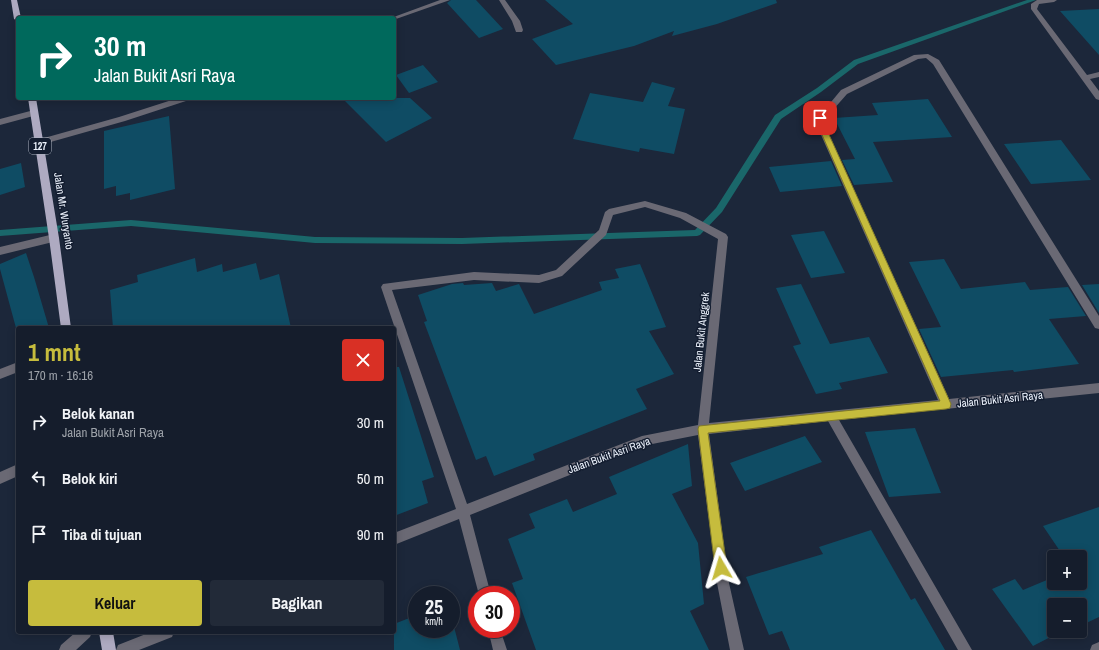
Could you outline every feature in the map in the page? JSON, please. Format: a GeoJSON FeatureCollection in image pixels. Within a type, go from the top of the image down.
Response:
{"type":"FeatureCollection","features":[{"type":"Feature","properties":{"kind":"main road"},"geometry":{"type":"LineString","coordinates":[[14,0],[17,16]]}},
{"type":"Feature","properties":{"kind":"main road","name":"Jalan Mr. Wuryanto"},"geometry":{"type":"LineString","coordinates":[[32,100],[40,142],[46,194],[54,238],[66,326]]}},
{"type":"Feature","properties":{"kind":"main road"},"geometry":{"type":"LineString","coordinates":[[106,634],[108,650]]}},
{"type":"Feature","properties":{"kind":"street"},"geometry":{"type":"LineString","coordinates":[[396,17],[447,0]]}},
{"type":"Feature","properties":{"kind":"street"},"geometry":{"type":"LineString","coordinates":[[502,0],[516,21],[519,30]]}},
{"type":"Feature","properties":{"kind":"street"},"geometry":{"type":"LineString","coordinates":[[1054,0],[1037,2],[1034,4],[1034,9],[1099,97]]}},
{"type":"Feature","properties":{"kind":"street"},"geometry":{"type":"LineString","coordinates":[[946,404],[822,128],[820,118],[844,92],[917,57],[928,56],[936,62],[1099,325]]}},
{"type":"Feature","properties":{"kind":"street"},"geometry":{"type":"LineString","coordinates":[[1086,78],[1099,74]]}},
{"type":"Feature","properties":{"kind":"street"},"geometry":{"type":"LineString","coordinates":[[40,142],[122,119],[180,100]]}},
{"type":"Feature","properties":{"kind":"street"},"geometry":{"type":"LineString","coordinates":[[0,122],[34,113]]}},
{"type":"Feature","properties":{"kind":"street","name":"Jalan Bukit Anggrek"},"geometry":{"type":"LineString","coordinates":[[463,511],[386,287],[474,276],[539,279],[559,273],[586,249],[603,232],[609,212],[645,204],[683,216],[723,237],[703,429],[723,583],[737,650]]}},
{"type":"Feature","properties":{"kind":"street"},"geometry":{"type":"LineString","coordinates":[[0,251],[54,238]]}},
{"type":"Feature","properties":{"kind":"street"},"geometry":{"type":"LineString","coordinates":[[0,374],[16,368]]}},
{"type":"Feature","properties":{"kind":"street","name":"Jalan Bukit Asri Raya"},"geometry":{"type":"LineString","coordinates":[[396,538],[642,441],[703,429],[1099,388]]}},
{"type":"Feature","properties":{"kind":"street"},"geometry":{"type":"LineString","coordinates":[[831,416],[965,650]]}},
{"type":"Feature","properties":{"kind":"street"},"geometry":{"type":"LineString","coordinates":[[0,478],[16,471]]}},
{"type":"Feature","properties":{"kind":"street"},"geometry":{"type":"LineString","coordinates":[[463,511],[483,586]]}},
{"type":"Feature","properties":{"kind":"street"},"geometry":{"type":"LineString","coordinates":[[66,650],[83,634]]}},
{"type":"Feature","properties":{"kind":"street"},"geometry":{"type":"LineString","coordinates":[[123,650],[162,634]]}},
{"type":"Feature","properties":{"kind":"street"},"geometry":{"type":"LineString","coordinates":[[497,638],[500,650]]}},
{"type":"Feature","properties":{"kind":"building"},"geometry":{"type":"Polygon","coordinates":[[[451,0],[476,0],[503,29],[479,38],[447,3],[451,0]]]}},
{"type":"Feature","properties":{"kind":"building"},"geometry":{"type":"Polygon","coordinates":[[[545,0],[776,0],[777,3],[717,24],[672,36],[674,31],[634,46],[556,65],[532,39],[573,24],[545,0]]]}},
{"type":"Feature","properties":{"kind":"building"},"geometry":{"type":"Polygon","coordinates":[[[1099,9],[1099,55],[1060,11],[1099,9]]]}},
{"type":"Feature","properties":{"kind":"building"},"geometry":{"type":"Polygon","coordinates":[[[423,65],[438,82],[409,93],[396,75],[423,65]]]}},
{"type":"Feature","properties":{"kind":"building"},"geometry":{"type":"Polygon","coordinates":[[[652,82],[675,88],[668,106],[685,109],[674,154],[640,148],[639,152],[573,139],[590,93],[643,102],[652,82]]]}},
{"type":"Feature","properties":{"kind":"building"},"geometry":{"type":"Polygon","coordinates":[[[396,98],[410,98],[432,118],[386,142],[344,100],[396,100],[396,98]]]}},
{"type":"Feature","properties":{"kind":"building"},"geometry":{"type":"Polygon","coordinates":[[[928,99],[952,137],[873,142],[893,182],[854,185],[842,160],[855,159],[834,118],[878,115],[872,103],[928,99]]]}},
{"type":"Feature","properties":{"kind":"building"},"geometry":{"type":"Polygon","coordinates":[[[169,116],[175,189],[130,200],[130,193],[116,196],[116,186],[104,189],[104,131],[169,116]]]}},
{"type":"Feature","properties":{"kind":"building"},"geometry":{"type":"Polygon","coordinates":[[[1061,140],[1091,180],[1031,184],[1004,144],[1061,140]]]}},
{"type":"Feature","properties":{"kind":"building"},"geometry":{"type":"Polygon","coordinates":[[[831,161],[842,186],[780,192],[769,167],[831,161]]]}},
{"type":"Feature","properties":{"kind":"building"},"geometry":{"type":"Polygon","coordinates":[[[21,163],[25,187],[0,195],[0,169],[21,163]]]}},
{"type":"Feature","properties":{"kind":"building"},"geometry":{"type":"Polygon","coordinates":[[[824,231],[845,273],[811,278],[791,235],[824,231]]]}},
{"type":"Feature","properties":{"kind":"building"},"geometry":{"type":"Polygon","coordinates":[[[26,253],[48,326],[16,326],[16,328],[0,269],[0,264],[26,253]]]}},
{"type":"Feature","properties":{"kind":"building"},"geometry":{"type":"Polygon","coordinates":[[[195,258],[197,272],[222,264],[223,272],[256,263],[260,280],[279,274],[291,326],[113,326],[110,290],[138,282],[137,275],[195,258]]]}},
{"type":"Feature","properties":{"kind":"building"},"geometry":{"type":"Polygon","coordinates":[[[944,259],[961,289],[1025,282],[1030,290],[1068,287],[1086,316],[1049,319],[1079,364],[1014,372],[1013,370],[941,377],[919,329],[941,327],[909,262],[944,259]]]}},
{"type":"Feature","properties":{"kind":"building"},"geometry":{"type":"Polygon","coordinates":[[[640,264],[666,327],[649,331],[674,374],[636,389],[647,409],[533,454],[535,460],[494,476],[486,456],[476,460],[424,322],[427,321],[418,295],[452,284],[463,283],[464,285],[492,283],[496,291],[519,284],[534,314],[602,290],[599,282],[619,278],[615,269],[640,264]]]}},
{"type":"Feature","properties":{"kind":"building"},"geometry":{"type":"Polygon","coordinates":[[[801,284],[830,344],[869,337],[888,373],[839,383],[842,389],[816,394],[793,346],[801,344],[776,288],[801,284]]]}},
{"type":"Feature","properties":{"kind":"building"},"geometry":{"type":"Polygon","coordinates":[[[1099,284],[1099,313],[1082,285],[1099,284]]]}},
{"type":"Feature","properties":{"kind":"building"},"geometry":{"type":"Polygon","coordinates":[[[396,367],[399,367],[434,477],[422,481],[428,503],[396,515],[396,367]]]}},
{"type":"Feature","properties":{"kind":"building"},"geometry":{"type":"Polygon","coordinates":[[[915,428],[941,493],[889,497],[865,432],[915,428]]]}},
{"type":"Feature","properties":{"kind":"building"},"geometry":{"type":"Polygon","coordinates":[[[805,436],[822,462],[745,491],[730,463],[805,436]]]}},
{"type":"Feature","properties":{"kind":"building"},"geometry":{"type":"Polygon","coordinates":[[[688,444],[692,486],[672,494],[698,543],[704,604],[690,611],[709,650],[536,650],[520,605],[520,586],[513,586],[512,583],[523,579],[508,539],[535,528],[529,514],[567,499],[573,512],[617,494],[609,477],[688,444]]]}},
{"type":"Feature","properties":{"kind":"building"},"geometry":{"type":"Polygon","coordinates":[[[1099,507],[1099,617],[1087,623],[1087,598],[1047,598],[1047,638],[1048,638],[1033,646],[992,589],[1015,579],[1023,590],[1047,580],[1047,590],[1087,590],[1087,550],[1059,550],[1043,526],[1099,507]]]}},
{"type":"Feature","properties":{"kind":"building"},"geometry":{"type":"Polygon","coordinates":[[[871,530],[911,600],[915,598],[945,650],[790,650],[782,631],[769,635],[746,577],[823,554],[819,547],[871,530]]]}},
{"type":"Feature","properties":{"kind":"building"},"geometry":{"type":"Polygon","coordinates":[[[408,619],[408,638],[457,638],[460,650],[394,650],[394,634],[396,634],[396,623],[408,619]]]}},
{"type":"Feature","properties":{"kind":"waterway"},"geometry":{"type":"LineString","coordinates":[[0,233],[131,223],[315,240],[462,241],[697,233],[719,210],[778,117],[819,90],[856,62],[1033,0]]}},
{"type":"Feature","properties":{"kind":"route"},"geometry":{"type":"LineString","coordinates":[[721,568],[703,429],[946,404],[822,128],[820,118]]}}]}
